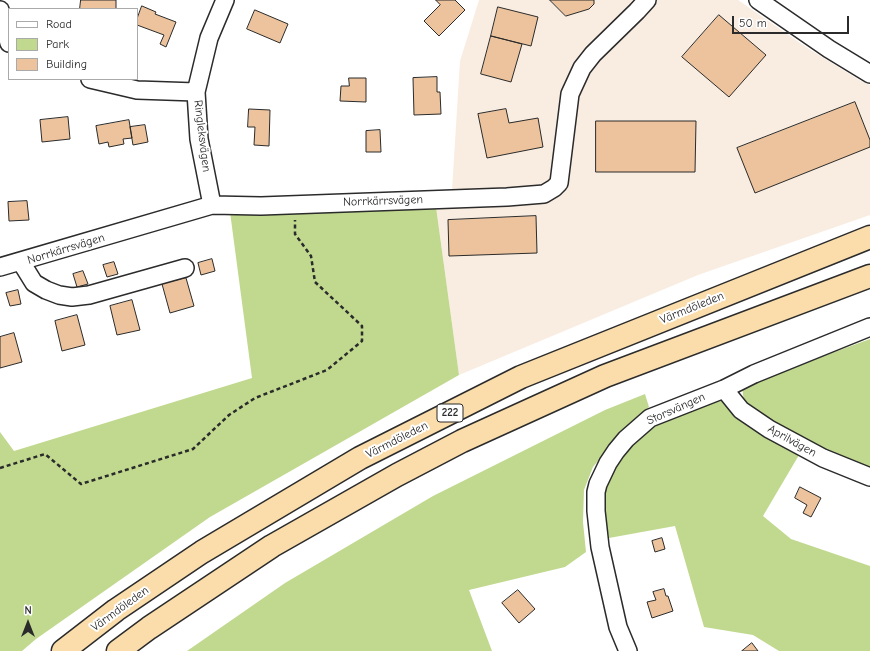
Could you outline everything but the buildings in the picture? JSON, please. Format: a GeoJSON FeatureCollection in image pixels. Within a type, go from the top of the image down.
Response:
{"type":"FeatureCollection","features":[{"type":"Feature","properties":{"kind":"highway","name":"Värmdöleden"},"geometry":{"type":"LineString","coordinates":[[63,651],[116,610],[202,552],[360,458],[521,377],[870,237]]}},
{"type":"Feature","properties":{"kind":"highway","name":"222"},"geometry":{"type":"LineString","coordinates":[[118,651],[149,628],[272,546],[397,475],[462,441],[605,376],[870,276]]}},
{"type":"Feature","properties":{"kind":"street","name":"Ringleksvägen"},"geometry":{"type":"LineString","coordinates":[[212,205],[199,139],[196,92],[209,38],[225,0]]}},
{"type":"Feature","properties":{"kind":"street","name":"Norrkärrsvägen"},"geometry":{"type":"LineString","coordinates":[[0,267],[212,205],[507,198],[544,194],[559,183],[570,94],[582,68],[593,54],[637,12],[647,0]]}},
{"type":"Feature","properties":{"kind":"street"},"geometry":{"type":"LineString","coordinates":[[758,0],[870,74]]}},
{"type":"Feature","properties":{"kind":"street"},"geometry":{"type":"LineString","coordinates":[[0,10],[8,39]]}},
{"type":"Feature","properties":{"kind":"street"},"geometry":{"type":"LineString","coordinates":[[94,80],[137,90],[196,92]]}},
{"type":"Feature","properties":{"kind":"street"},"geometry":{"type":"LineString","coordinates":[[21,262],[34,283],[59,295],[72,297],[89,295],[185,268]]}},
{"type":"Feature","properties":{"kind":"street","name":"Storsvängen"},"geometry":{"type":"LineString","coordinates":[[628,651],[618,627],[600,547],[596,511],[596,492],[598,484],[604,470],[616,451],[626,439],[650,418],[724,389],[754,374],[870,327]]}},
{"type":"Feature","properties":{"kind":"street","name":"Aprilvägen"},"geometry":{"type":"LineString","coordinates":[[724,389],[742,410],[769,429],[823,458],[870,477]]}},
{"type":"Feature","properties":{"kind":"path"},"geometry":{"type":"LineString","coordinates":[[0,468],[46,454],[81,484],[193,449],[229,414],[255,398],[327,370],[362,341],[362,326],[315,282],[311,256],[295,234],[295,204]]}},
{"type":"Feature","properties":{"kind":"shaded area"},"geometry":{"type":"Polygon","coordinates":[[[479,0],[738,0],[809,49],[870,85],[870,215],[698,275],[459,375],[436,207],[439,200],[452,190],[460,61],[479,0]]]}},
{"type":"Feature","properties":{"kind":"green space"},"geometry":{"type":"Polygon","coordinates":[[[436,207],[459,375],[210,517],[36,639],[22,651],[0,651],[0,432],[14,451],[252,378],[230,212],[436,207]]]}},
{"type":"Feature","properties":{"kind":"green space"},"geometry":{"type":"Polygon","coordinates":[[[870,339],[870,468],[818,447],[744,403],[742,386],[870,339]]]}},
{"type":"Feature","properties":{"kind":"green space"},"geometry":{"type":"Polygon","coordinates":[[[645,394],[649,407],[626,427],[593,467],[584,490],[583,522],[586,552],[565,567],[469,590],[492,651],[187,651],[285,583],[433,496],[605,410],[645,394]]]}},
{"type":"Feature","properties":{"kind":"green space"},"geometry":{"type":"Polygon","coordinates":[[[723,400],[746,422],[799,455],[763,516],[791,539],[870,566],[870,651],[779,651],[753,635],[704,627],[675,526],[609,538],[602,502],[607,481],[624,448],[654,423],[723,400]]]}}]}
